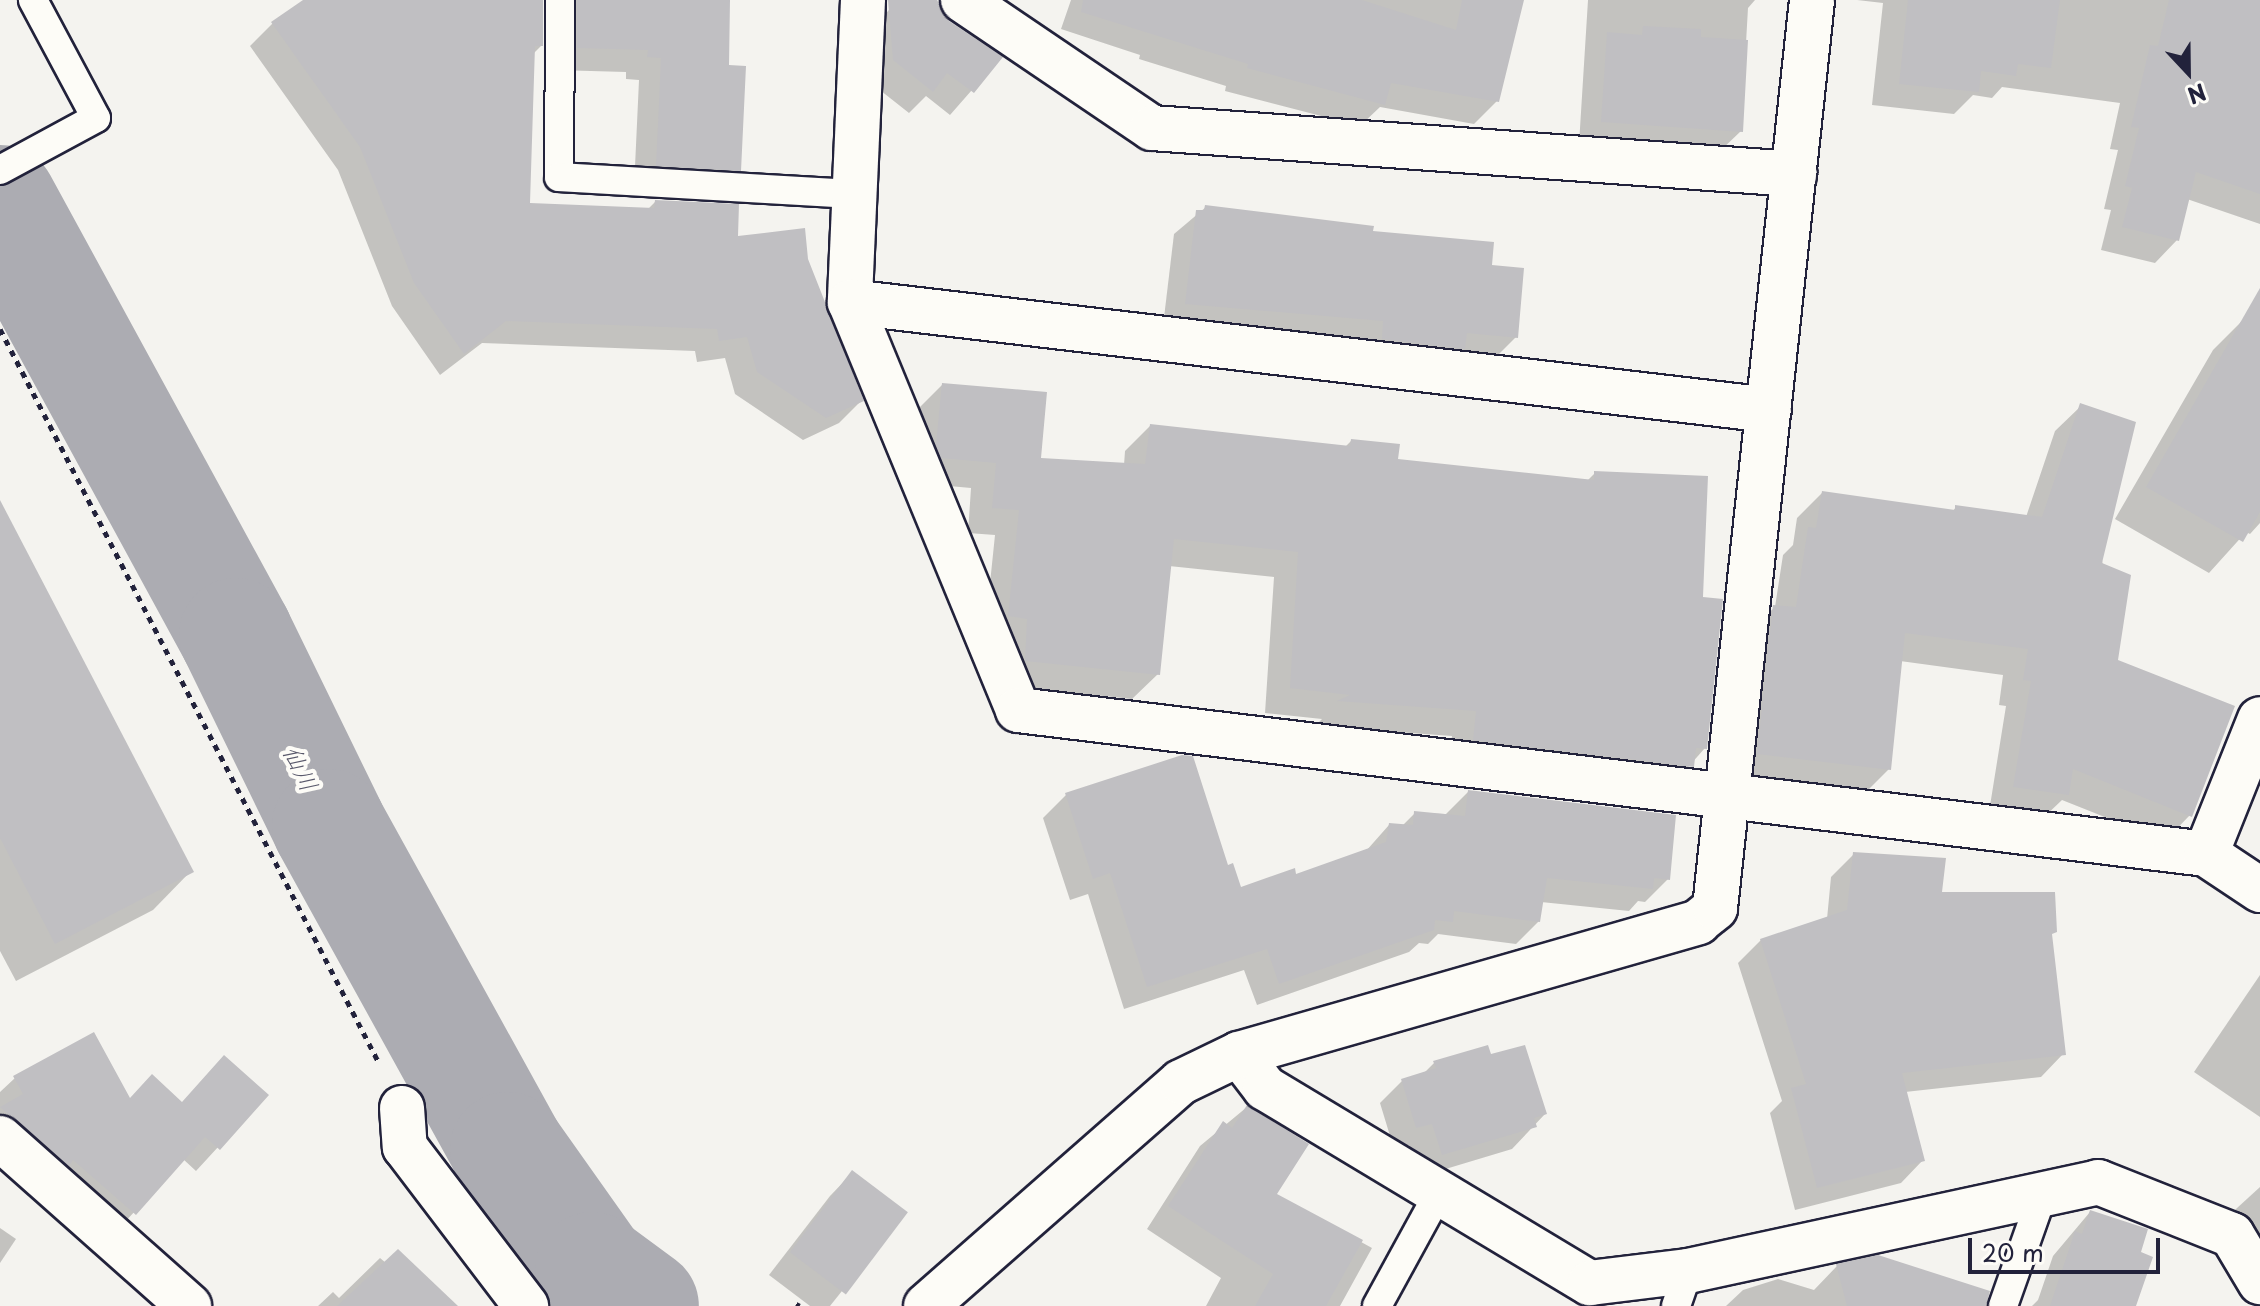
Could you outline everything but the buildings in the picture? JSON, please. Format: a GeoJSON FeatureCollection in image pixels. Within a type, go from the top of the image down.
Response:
{"type":"FeatureCollection","features":[{"type":"Feature","properties":{"kind":"street"},"geometry":{"type":"LineString","coordinates":[[863,0],[852,194],[850,302],[1018,710],[2206,854],[2260,890]]}},
{"type":"Feature","properties":{"kind":"street"},"geometry":{"type":"LineString","coordinates":[[963,0],[1152,128],[1794,174]]}},
{"type":"Feature","properties":{"kind":"street"},"geometry":{"type":"LineString","coordinates":[[926,1306],[1181,1082],[1239,1054],[1698,922],[1715,908],[1812,0]]}},
{"type":"Feature","properties":{"kind":"street"},"geometry":{"type":"LineString","coordinates":[[850,302],[1769,410]]}},
{"type":"Feature","properties":{"kind":"street"},"geometry":{"type":"LineString","coordinates":[[2206,854],[2260,719]]}},
{"type":"Feature","properties":{"kind":"street"},"geometry":{"type":"LineString","coordinates":[[1239,1054],[1265,1088],[1590,1283],[1682,1288],[2043,1193],[2098,1182],[2232,1235],[2260,1282]]}},
{"type":"Feature","properties":{"kind":"street"},"geometry":{"type":"LineString","coordinates":[[402,1108],[405,1147],[526,1306]]}},
{"type":"Feature","properties":{"kind":"street"},"geometry":{"type":"LineString","coordinates":[[0,1138],[189,1306]]}},
{"type":"Feature","properties":{"kind":"lane"},"geometry":{"type":"LineString","coordinates":[[0,170],[50,146],[96,118],[33,0]]}},
{"type":"Feature","properties":{"kind":"lane"},"geometry":{"type":"LineString","coordinates":[[560,0],[559,177],[852,194]]}},
{"type":"Feature","properties":{"kind":"lane"},"geometry":{"type":"LineString","coordinates":[[1377,1306],[1440,1191]]}},
{"type":"Feature","properties":{"kind":"lane"},"geometry":{"type":"LineString","coordinates":[[2003,1306],[2043,1193]]}},
{"type":"Feature","properties":{"kind":"path"},"geometry":{"type":"LineString","coordinates":[[0,329],[402,1108]]}},
{"type":"Feature","properties":{"kind":"waterway","name":"仙川"},"geometry":{"type":"LineString","coordinates":[[0,202],[236,635],[329,826],[507,1149],[592,1269],[642,1306]]}}]}
